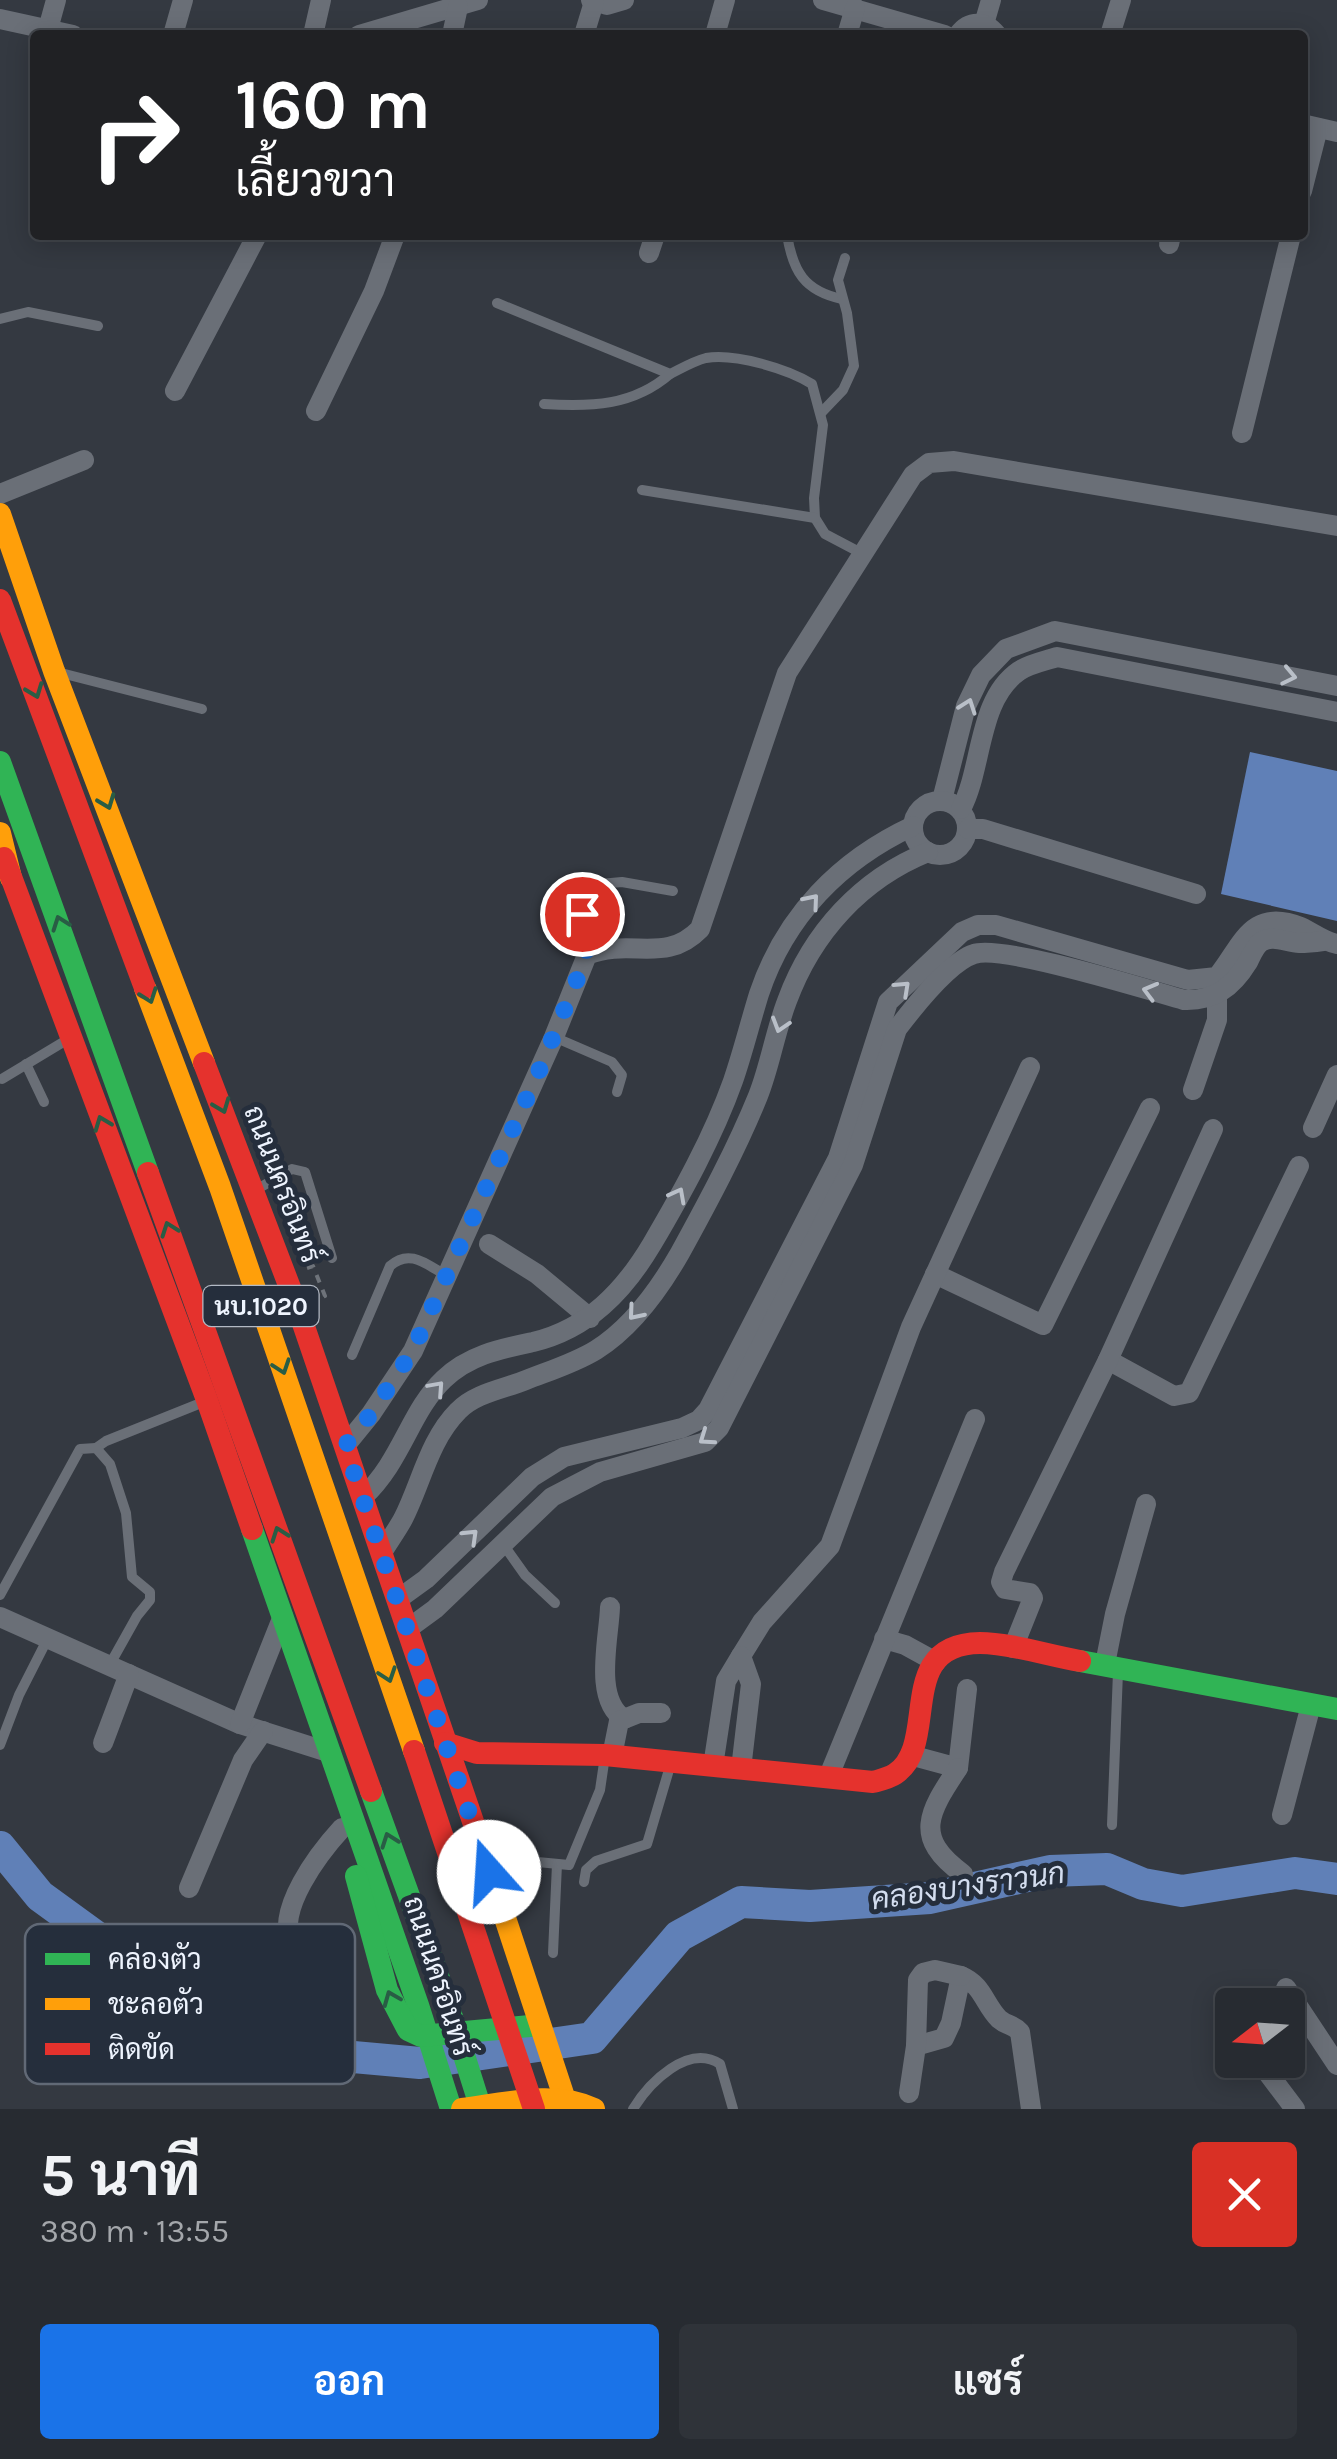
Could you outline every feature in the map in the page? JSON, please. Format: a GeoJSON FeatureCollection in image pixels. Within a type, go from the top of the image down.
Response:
{"type":"FeatureCollection","features":[{"type":"Feature","properties":{"kind":"main road","name":"ถนนนครอินทร์"},"geometry":{"type":"LineString","coordinates":[[0,514],[54,671],[254,1191],[383,1552],[568,2109]]}},
{"type":"Feature","properties":{"kind":"main road","name":"ถนนนครอินทร์"},"geometry":{"type":"LineString","coordinates":[[0,600],[213,1169],[534,2109]]}},
{"type":"Feature","properties":{"kind":"main road","name":"ถนนนครอินทร์"},"geometry":{"type":"LineString","coordinates":[[0,762],[446,1998],[481,2109]]}},
{"type":"Feature","properties":{"kind":"main road"},"geometry":{"type":"LineString","coordinates":[[0,832],[10,878]]}},
{"type":"Feature","properties":{"kind":"main road","name":"ถนนนครอินทร์"},"geometry":{"type":"LineString","coordinates":[[0,848],[207,1400],[418,2005],[450,2109]]}},
{"type":"Feature","properties":{"kind":"main road"},"geometry":{"type":"LineString","coordinates":[[445,1743],[477,1754],[609,1756],[873,1782],[893,1778],[905,1769],[923,1682],[936,1662],[952,1648],[981,1643],[1337,1710]]}},
{"type":"Feature","properties":{"kind":"main road"},"geometry":{"type":"LineString","coordinates":[[332,1757],[342,1828],[387,1990],[408,2030],[421,2036],[540,2025],[548,2020],[551,2008],[543,1975],[477,1800],[455,1771]]}},
{"type":"Feature","properties":{"kind":"main road"},"geometry":{"type":"LineString","coordinates":[[461,2109],[570,2100],[590,2104],[594,2109]]}},
{"type":"Feature","properties":{"kind":"street"},"geometry":{"type":"LineString","coordinates":[[48,29],[56,0]]}},
{"type":"Feature","properties":{"kind":"street"},"geometry":{"type":"LineString","coordinates":[[175,30],[184,0]]}},
{"type":"Feature","properties":{"kind":"street"},"geometry":{"type":"LineString","coordinates":[[313,30],[321,0]]}},
{"type":"Feature","properties":{"kind":"street"},"geometry":{"type":"LineString","coordinates":[[585,30],[592,1],[607,5],[624,0]]}},
{"type":"Feature","properties":{"kind":"street"},"geometry":{"type":"LineString","coordinates":[[717,30],[726,0]]}},
{"type":"Feature","properties":{"kind":"street"},"geometry":{"type":"LineString","coordinates":[[823,0],[928,30]]}},
{"type":"Feature","properties":{"kind":"street"},"geometry":{"type":"LineString","coordinates":[[963,30],[967,26],[990,30],[991,0]]}},
{"type":"Feature","properties":{"kind":"street"},"geometry":{"type":"LineString","coordinates":[[1112,30],[1121,0]]}},
{"type":"Feature","properties":{"kind":"street"},"geometry":{"type":"LineString","coordinates":[[377,30],[468,4]]}},
{"type":"Feature","properties":{"kind":"street"},"geometry":{"type":"LineString","coordinates":[[455,30],[468,4]]}},
{"type":"Feature","properties":{"kind":"street"},"geometry":{"type":"LineString","coordinates":[[848,30],[855,8]]}},
{"type":"Feature","properties":{"kind":"street"},"geometry":{"type":"LineString","coordinates":[[0,19],[52,30]]}},
{"type":"Feature","properties":{"kind":"street"},"geometry":{"type":"LineString","coordinates":[[1308,169],[1319,128]]}},
{"type":"Feature","properties":{"kind":"street"},"geometry":{"type":"LineString","coordinates":[[176,391],[254,240]]}},
{"type":"Feature","properties":{"kind":"street"},"geometry":{"type":"LineString","coordinates":[[316,411],[374,291],[393,240]]}},
{"type":"Feature","properties":{"kind":"street"},"geometry":{"type":"LineString","coordinates":[[1242,433],[1290,240]]}},
{"type":"Feature","properties":{"kind":"street"},"geometry":{"type":"LineString","coordinates":[[0,494],[84,460]]}},
{"type":"Feature","properties":{"kind":"street"},"geometry":{"type":"LineString","coordinates":[[345,1446],[413,1350],[587,955],[616,946],[671,949],[686,943],[700,929],[788,673],[913,475],[929,463],[954,461],[1337,526]]}},
{"type":"Feature","properties":{"kind":"street"},"geometry":{"type":"LineString","coordinates":[[383,1552],[403,1518],[441,1432],[460,1408],[595,1350],[622,1329],[662,1281],[726,1166],[759,1093],[787,1000],[806,957],[853,898],[897,864],[928,852],[950,854],[959,848],[957,813],[966,706],[981,676],[1006,650],[1054,631],[1337,686]]}},
{"type":"Feature","properties":{"kind":"street"},"geometry":{"type":"LineString","coordinates":[[957,813],[969,793],[989,714],[1001,690],[1020,671],[1057,657],[1337,712]]}},
{"type":"Feature","properties":{"kind":"street"},"geometry":{"type":"LineString","coordinates":[[1248,693],[1253,669]]}},
{"type":"Feature","properties":{"kind":"street"},"geometry":{"type":"LineString","coordinates":[[928,852],[914,836],[913,826],[922,807],[957,813],[983,829],[1196,894]]}},
{"type":"Feature","properties":{"kind":"street"},"geometry":{"type":"LineString","coordinates":[[363,1497],[384,1474],[427,1399],[444,1379],[463,1364],[504,1346],[536,1341],[581,1325],[602,1308],[639,1264],[732,1083],[760,990],[781,943],[834,876],[880,842],[913,826]]}},
{"type":"Feature","properties":{"kind":"street"},"geometry":{"type":"LineString","coordinates":[[408,1628],[435,1609],[552,1497],[600,1472],[706,1442],[719,1428],[732,1387],[865,1106],[897,1029],[959,962],[976,952],[1044,962],[1184,1000],[1204,1000],[1218,986],[1246,932],[1258,924],[1276,922],[1301,928],[1330,942]]}},
{"type":"Feature","properties":{"kind":"street"},"geometry":{"type":"LineString","coordinates":[[865,1106],[888,1002],[962,932],[978,925],[996,924],[1218,986]]}},
{"type":"Feature","properties":{"kind":"street"},"geometry":{"type":"LineString","coordinates":[[1044,962],[1052,941]]}},
{"type":"Feature","properties":{"kind":"street"},"geometry":{"type":"LineString","coordinates":[[781,943],[806,957]]}},
{"type":"Feature","properties":{"kind":"street"},"geometry":{"type":"LineString","coordinates":[[1193,1090],[1218,1020],[1218,986]]}},
{"type":"Feature","properties":{"kind":"street"},"geometry":{"type":"LineString","coordinates":[[713,1766],[726,1681],[762,1622],[830,1546],[911,1327],[1030,1067]]}},
{"type":"Feature","properties":{"kind":"street"},"geometry":{"type":"LineString","coordinates":[[1313,1128],[1337,1075]]}},
{"type":"Feature","properties":{"kind":"street"},"geometry":{"type":"LineString","coordinates":[[935,1274],[1043,1325],[1150,1108]]}},
{"type":"Feature","properties":{"kind":"street"},"geometry":{"type":"LineString","coordinates":[[1013,1648],[1033,1598],[1005,1589],[1001,1582],[1004,1572],[1108,1360],[1213,1129]]}},
{"type":"Feature","properties":{"kind":"street"},"geometry":{"type":"LineString","coordinates":[[1108,1360],[1174,1396],[1189,1392],[1299,1166]]}},
{"type":"Feature","properties":{"kind":"street"},"geometry":{"type":"LineString","coordinates":[[654,1240],[679,1254]]}},
{"type":"Feature","properties":{"kind":"street"},"geometry":{"type":"LineString","coordinates":[[489,1244],[538,1274],[590,1318]]}},
{"type":"Feature","properties":{"kind":"street"},"geometry":{"type":"LineString","coordinates":[[536,1341],[547,1372]]}},
{"type":"Feature","properties":{"kind":"street"},"geometry":{"type":"LineString","coordinates":[[397,1600],[426,1579],[532,1478],[564,1457],[682,1428],[700,1420],[732,1387]]}},
{"type":"Feature","properties":{"kind":"street"},"geometry":{"type":"LineString","coordinates":[[828,1778],[975,1420]]}},
{"type":"Feature","properties":{"kind":"street"},"geometry":{"type":"LineString","coordinates":[[408,1436],[432,1454]]}},
{"type":"Feature","properties":{"kind":"street"},"geometry":{"type":"LineString","coordinates":[[514,1494],[534,1515]]}},
{"type":"Feature","properties":{"kind":"street"},"geometry":{"type":"LineString","coordinates":[[1112,1666],[1115,1614],[1146,1504]]}},
{"type":"Feature","properties":{"kind":"street"},"geometry":{"type":"LineString","coordinates":[[610,1607],[606,1694],[616,1714],[624,1718]]}},
{"type":"Feature","properties":{"kind":"street"},"geometry":{"type":"LineString","coordinates":[[240,1724],[282,1616]]}},
{"type":"Feature","properties":{"kind":"street"},"geometry":{"type":"LineString","coordinates":[[0,1617],[240,1724],[332,1757]]}},
{"type":"Feature","properties":{"kind":"street"},"geometry":{"type":"LineString","coordinates":[[884,1639],[905,1645],[936,1662]]}},
{"type":"Feature","properties":{"kind":"street"},"geometry":{"type":"LineString","coordinates":[[741,1656],[751,1684],[741,1769]]}},
{"type":"Feature","properties":{"kind":"street"},"geometry":{"type":"LineString","coordinates":[[103,1743],[119,1670]]}},
{"type":"Feature","properties":{"kind":"street"},"geometry":{"type":"LineString","coordinates":[[963,1874],[946,1862],[935,1846],[930,1827],[931,1811],[958,1768],[967,1689]]}},
{"type":"Feature","properties":{"kind":"street"},"geometry":{"type":"LineString","coordinates":[[1282,1815],[1312,1705]]}},
{"type":"Feature","properties":{"kind":"street"},"geometry":{"type":"LineString","coordinates":[[609,1756],[619,1721],[639,1713],[661,1712]]}},
{"type":"Feature","properties":{"kind":"street"},"geometry":{"type":"LineString","coordinates":[[189,1888],[244,1760],[263,1731]]}},
{"type":"Feature","properties":{"kind":"street"},"geometry":{"type":"LineString","coordinates":[[910,1754],[958,1768]]}},
{"type":"Feature","properties":{"kind":"street"},"geometry":{"type":"LineString","coordinates":[[286,1924],[318,1854],[342,1828]]}},
{"type":"Feature","properties":{"kind":"street"},"geometry":{"type":"LineString","coordinates":[[909,2093],[916,2046],[918,1980],[923,1973],[935,1970],[961,1976],[982,1990],[1000,2020],[1020,2032],[1031,2109]]}},
{"type":"Feature","properties":{"kind":"street"},"geometry":{"type":"LineString","coordinates":[[916,2046],[938,2041],[948,2032],[961,1976]]}},
{"type":"Feature","properties":{"kind":"street"},"geometry":{"type":"LineString","coordinates":[[1305,2017],[1337,2065]]}},
{"type":"Feature","properties":{"kind":"street"},"geometry":{"type":"LineString","coordinates":[[1271,2078],[1294,2109]]}},
{"type":"Feature","properties":{"kind":"lane"},"geometry":{"type":"LineString","coordinates":[[788,240],[792,262],[806,285],[842,299]]}},
{"type":"Feature","properties":{"kind":"lane"},"geometry":{"type":"LineString","coordinates":[[821,412],[843,390],[854,366],[838,280],[845,258]]}},
{"type":"Feature","properties":{"kind":"lane"},"geometry":{"type":"LineString","coordinates":[[497,303],[670,374]]}},
{"type":"Feature","properties":{"kind":"lane"},"geometry":{"type":"LineString","coordinates":[[0,319],[28,312],[98,326]]}},
{"type":"Feature","properties":{"kind":"lane"},"geometry":{"type":"LineString","coordinates":[[544,404],[595,407],[645,391],[670,374],[710,358],[788,371],[812,384],[824,424],[815,518],[824,534],[863,554]]}},
{"type":"Feature","properties":{"kind":"lane"},"geometry":{"type":"LineString","coordinates":[[642,490],[815,518]]}},
{"type":"Feature","properties":{"kind":"lane"},"geometry":{"type":"LineString","coordinates":[[54,671],[202,709]]}},
{"type":"Feature","properties":{"kind":"lane"},"geometry":{"type":"LineString","coordinates":[[587,955],[580,895],[589,886],[622,882],[673,891]]}},
{"type":"Feature","properties":{"kind":"lane"},"geometry":{"type":"LineString","coordinates":[[554,1036],[612,1062],[622,1075],[617,1092]]}},
{"type":"Feature","properties":{"kind":"lane"},"geometry":{"type":"LineString","coordinates":[[2,1079],[70,1038]]}},
{"type":"Feature","properties":{"kind":"lane"},"geometry":{"type":"LineString","coordinates":[[26,1064],[44,1102]]}},
{"type":"Feature","properties":{"kind":"lane"},"geometry":{"type":"LineString","coordinates":[[254,1191],[292,1168],[305,1172],[332,1258]]}},
{"type":"Feature","properties":{"kind":"lane"},"geometry":{"type":"LineString","coordinates":[[352,1355],[390,1266],[398,1259],[413,1257],[446,1276]]}},
{"type":"Feature","properties":{"kind":"lane"},"geometry":{"type":"LineString","coordinates":[[0,1595],[80,1449],[96,1448],[106,1440],[207,1400]]}},
{"type":"Feature","properties":{"kind":"lane"},"geometry":{"type":"LineString","coordinates":[[96,1448],[110,1464],[126,1513],[132,1577],[150,1592],[150,1600],[137,1616],[119,1670]]}},
{"type":"Feature","properties":{"kind":"lane"},"geometry":{"type":"LineString","coordinates":[[502,1544],[525,1575],[554,1603]]}},
{"type":"Feature","properties":{"kind":"lane"},"geometry":{"type":"LineString","coordinates":[[0,1744],[48,1638]]}},
{"type":"Feature","properties":{"kind":"lane"},"geometry":{"type":"LineString","coordinates":[[1112,1666],[1112,1826]]}},
{"type":"Feature","properties":{"kind":"lane"},"geometry":{"type":"LineString","coordinates":[[553,1953],[563,1864],[600,1790],[609,1756]]}},
{"type":"Feature","properties":{"kind":"lane"},"geometry":{"type":"LineString","coordinates":[[502,1864],[563,1864],[585,1876],[596,1861],[646,1844],[672,1762]]}},
{"type":"Feature","properties":{"kind":"lane"},"geometry":{"type":"LineString","coordinates":[[633,2109],[649,2086],[670,2070],[698,2057],[720,2064],[732,2109]]}},
{"type":"Feature","properties":{"kind":"path"},"geometry":{"type":"LineString","coordinates":[[302,1270],[313,1266],[325,1296]]}},
{"type":"Feature","properties":{"kind":"water"},"geometry":{"type":"Polygon","coordinates":[[[1250,752],[1337,771],[1337,921],[1221,894],[1250,752]]]}},
{"type":"Feature","properties":{"kind":"waterway","name":"คลองบางราวนก"},"geometry":{"type":"LineString","coordinates":[[0,1847],[40,1896],[78,1924]]}},
{"type":"Feature","properties":{"kind":"waterway","name":"คลองบางราวนก"},"geometry":{"type":"LineString","coordinates":[[355,2057],[420,2063],[592,2038],[679,1936],[741,1902],[810,1906],[930,1898],[1050,1871],[1107,1869],[1143,1884],[1182,1891],[1295,1873],[1337,1879]]}},
{"type":"Feature","properties":{"kind":"traffic: fast"},"geometry":{"type":"LineString","coordinates":[[0,762],[148,1173]]}},
{"type":"Feature","properties":{"kind":"traffic: fast"},"geometry":{"type":"LineString","coordinates":[[252,1529],[451,2109]]}},
{"type":"Feature","properties":{"kind":"traffic: fast"},"geometry":{"type":"LineString","coordinates":[[1080,1661],[1337,1709]]}},
{"type":"Feature","properties":{"kind":"traffic: fast"},"geometry":{"type":"LineString","coordinates":[[371,1791],[446,1998],[481,2109]]}},
{"type":"Feature","properties":{"kind":"traffic: fast"},"geometry":{"type":"LineString","coordinates":[[356,1876],[387,1990],[408,2030],[421,2036],[530,2026]]}},
{"type":"Feature","properties":{"kind":"traffic: slow"},"geometry":{"type":"LineString","coordinates":[[0,514],[54,671],[204,1063]]}},
{"type":"Feature","properties":{"kind":"traffic: slow"},"geometry":{"type":"LineString","coordinates":[[0,833],[11,878]]}},
{"type":"Feature","properties":{"kind":"traffic: slow"},"geometry":{"type":"LineString","coordinates":[[145,988],[220,1187],[414,1751]]}},
{"type":"Feature","properties":{"kind":"traffic: slow"},"geometry":{"type":"LineString","coordinates":[[481,1845],[568,2109]]}},
{"type":"Feature","properties":{"kind":"traffic: slow"},"geometry":{"type":"LineString","coordinates":[[462,2109],[546,2099],[594,2109]]}},
{"type":"Feature","properties":{"kind":"traffic: jam"},"geometry":{"type":"LineString","coordinates":[[0,600],[145,988]]}},
{"type":"Feature","properties":{"kind":"traffic: jam"},"geometry":{"type":"LineString","coordinates":[[4,858],[252,1529]]}},
{"type":"Feature","properties":{"kind":"traffic: jam"},"geometry":{"type":"LineString","coordinates":[[204,1063],[297,1306],[481,1845]]}},
{"type":"Feature","properties":{"kind":"traffic: jam"},"geometry":{"type":"LineString","coordinates":[[148,1173],[371,1791]]}},
{"type":"Feature","properties":{"kind":"traffic: jam"},"geometry":{"type":"LineString","coordinates":[[445,1743],[477,1753],[605,1755],[873,1782],[895,1774],[908,1760],[927,1677],[936,1660],[953,1648],[992,1644],[1080,1661]]}},
{"type":"Feature","properties":{"kind":"traffic: jam"},"geometry":{"type":"LineString","coordinates":[[414,1751],[534,2109]]}},
{"type":"Feature","properties":{"kind":"route"},"geometry":{"type":"LineString","coordinates":[[489,1872],[345,1446],[413,1350],[539,1071],[587,955],[582,914]]}}]}
